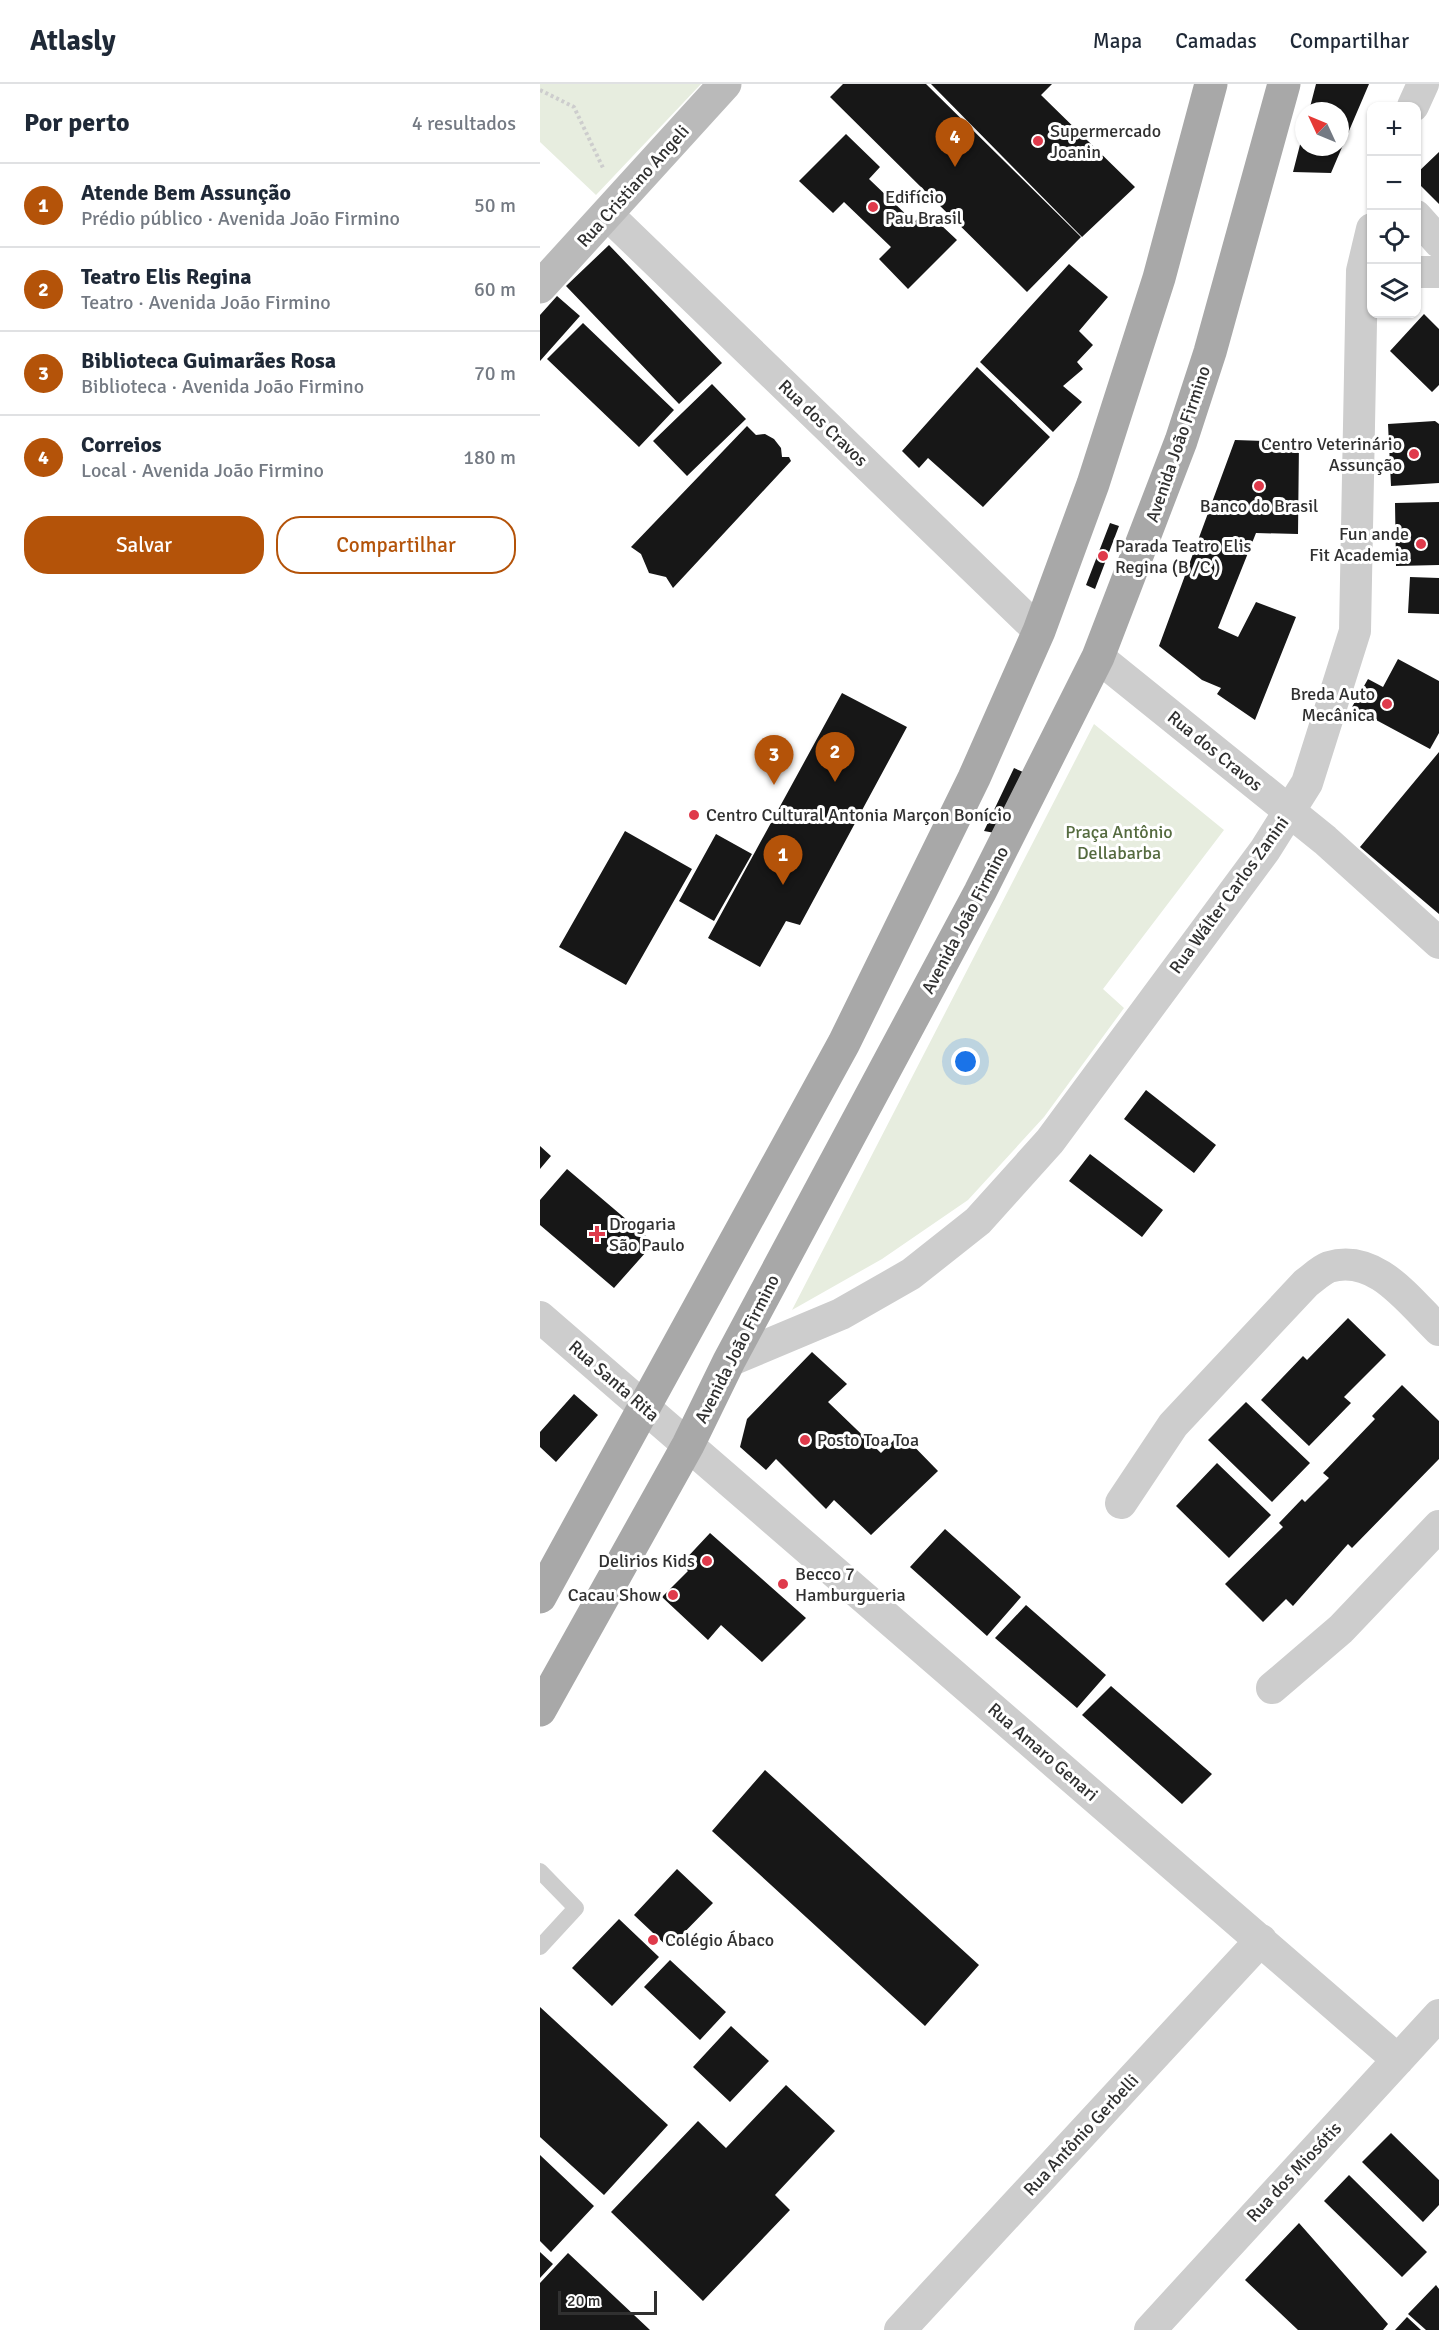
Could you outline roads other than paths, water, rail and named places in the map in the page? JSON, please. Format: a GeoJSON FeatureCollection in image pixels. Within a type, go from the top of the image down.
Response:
{"type":"FeatureCollection","features":[{"type":"Feature","properties":{"kind":"main road"},"geometry":{"type":"LineString","coordinates":[[540,1597],[860,1012],[974,778],[1039,631],[1093,484],[1159,278],[1212,84]]}},
{"type":"Feature","properties":{"kind":"main road","name":"Avenida João Firmino"},"geometry":{"type":"LineString","coordinates":[[540,1710],[688,1445],[729,1361],[980,892],[1098,657],[1181,441],[1210,352],[1284,84]]}},
{"type":"Feature","properties":{"kind":"street","name":"Rua Cristiano Angeli"},"geometry":{"type":"LineString","coordinates":[[540,287],[725,84]]}},
{"type":"Feature","properties":{"kind":"street"},"geometry":{"type":"LineString","coordinates":[[1415,102],[1423,84]]}},
{"type":"Feature","properties":{"kind":"street","name":"Rua dos Cravos"},"geometry":{"type":"LineString","coordinates":[[607,214],[1039,631]]}},
{"type":"Feature","properties":{"kind":"street"},"geometry":{"type":"LineString","coordinates":[[1421,222],[1439,242]]}},
{"type":"Feature","properties":{"kind":"street","name":"Rua Wálter Carlos Zanini"},"geometry":{"type":"LineString","coordinates":[[729,1361],[840,1314],[881,1291],[911,1274],[978,1221],[1050,1141],[1265,850],[1307,783],[1355,631],[1367,272]]}},
{"type":"Feature","properties":{"kind":"street"},"geometry":{"type":"LineString","coordinates":[[1421,272],[1439,272]]}},
{"type":"Feature","properties":{"kind":"street","name":"Rua dos Cravos"},"geometry":{"type":"LineString","coordinates":[[1098,657],[1290,811],[1439,943]]}},
{"type":"Feature","properties":{"kind":"street"},"geometry":{"type":"LineString","coordinates":[[1121,1503],[1173,1425],[1306,1283],[1328,1268],[1355,1263],[1378,1272],[1439,1330]]}},
{"type":"Feature","properties":{"kind":"street","name":"Rua Santa Rita"},"geometry":{"type":"LineString","coordinates":[[540,1317],[688,1445]]}},
{"type":"Feature","properties":{"kind":"street","name":"Rua Amaro Genari"},"geometry":{"type":"LineString","coordinates":[[688,1445],[1398,2060]]}},
{"type":"Feature","properties":{"kind":"street"},"geometry":{"type":"LineString","coordinates":[[1272,1688],[1341,1629],[1439,1526]]}},
{"type":"Feature","properties":{"kind":"street","name":"Rua Antônio Gerbelli"},"geometry":{"type":"LineString","coordinates":[[900,2330],[1261,1940]]}},
{"type":"Feature","properties":{"kind":"street","name":"Rua dos Miosótis"},"geometry":{"type":"LineString","coordinates":[[1159,2327],[1439,2015]]}},
{"type":"Feature","properties":{"kind":"lane"},"geometry":{"type":"LineString","coordinates":[[540,1871],[576,1908],[540,1947]]}},
{"type":"Feature","properties":{"kind":"place","name":"Supermercado Joanin"},"geometry":{"type":"Point","coordinates":[1038,141]}},
{"type":"Feature","properties":{"kind":"place","name":"Correios"},"geometry":{"type":"Point","coordinates":[955,167]}},
{"type":"Feature","properties":{"kind":"place","name":"Edifício Pau Brasil"},"geometry":{"type":"Point","coordinates":[873,207]}},
{"type":"Feature","properties":{"kind":"place","name":"Centro Veterinário Assunção"},"geometry":{"type":"Point","coordinates":[1414,454]}},
{"type":"Feature","properties":{"kind":"place","name":"Banco do Brasil"},"geometry":{"type":"Point","coordinates":[1259,486]}},
{"type":"Feature","properties":{"kind":"place","name":"Fun ande Fit Academia"},"geometry":{"type":"Point","coordinates":[1421,544]}},
{"type":"Feature","properties":{"kind":"place","name":"Parada Teatro Elis Regina (B /C )"},"geometry":{"type":"Point","coordinates":[1103,556]}},
{"type":"Feature","properties":{"kind":"place","name":"Breda Auto Mecânica"},"geometry":{"type":"Point","coordinates":[1387,704]}},
{"type":"Feature","properties":{"kind":"place","name":"Teatro Elis Regina"},"geometry":{"type":"Point","coordinates":[835,782]}},
{"type":"Feature","properties":{"kind":"place","name":"Biblioteca Guimarães Rosa"},"geometry":{"type":"Point","coordinates":[774,785]}},
{"type":"Feature","properties":{"kind":"place","name":"Centro Cultural Antonia Marçon Bonício"},"geometry":{"type":"Point","coordinates":[694,815]}},
{"type":"Feature","properties":{"kind":"place","name":"Atende Bem Assunção"},"geometry":{"type":"Point","coordinates":[783,885]}},
{"type":"Feature","properties":{"kind":"place","name":"Drogaria São Paulo"},"geometry":{"type":"Point","coordinates":[597,1234]}},
{"type":"Feature","properties":{"kind":"place","name":"Posto Toa Toa"},"geometry":{"type":"Point","coordinates":[805,1440]}},
{"type":"Feature","properties":{"kind":"place","name":"Delirios Kids"},"geometry":{"type":"Point","coordinates":[707,1561]}},
{"type":"Feature","properties":{"kind":"place","name":"Becco 7 Hamburgueria"},"geometry":{"type":"Point","coordinates":[783,1584]}},
{"type":"Feature","properties":{"kind":"place","name":"Cacau Show"},"geometry":{"type":"Point","coordinates":[673,1595]}},
{"type":"Feature","properties":{"kind":"place","name":"Colégio Ábaco"},"geometry":{"type":"Point","coordinates":[653,1940]}},
{"type":"Feature","properties":{"kind":"park label","name":"Praça Antônio Dellabarba"},"geometry":{"type":"Point","coordinates":[1119,842]}}]}
